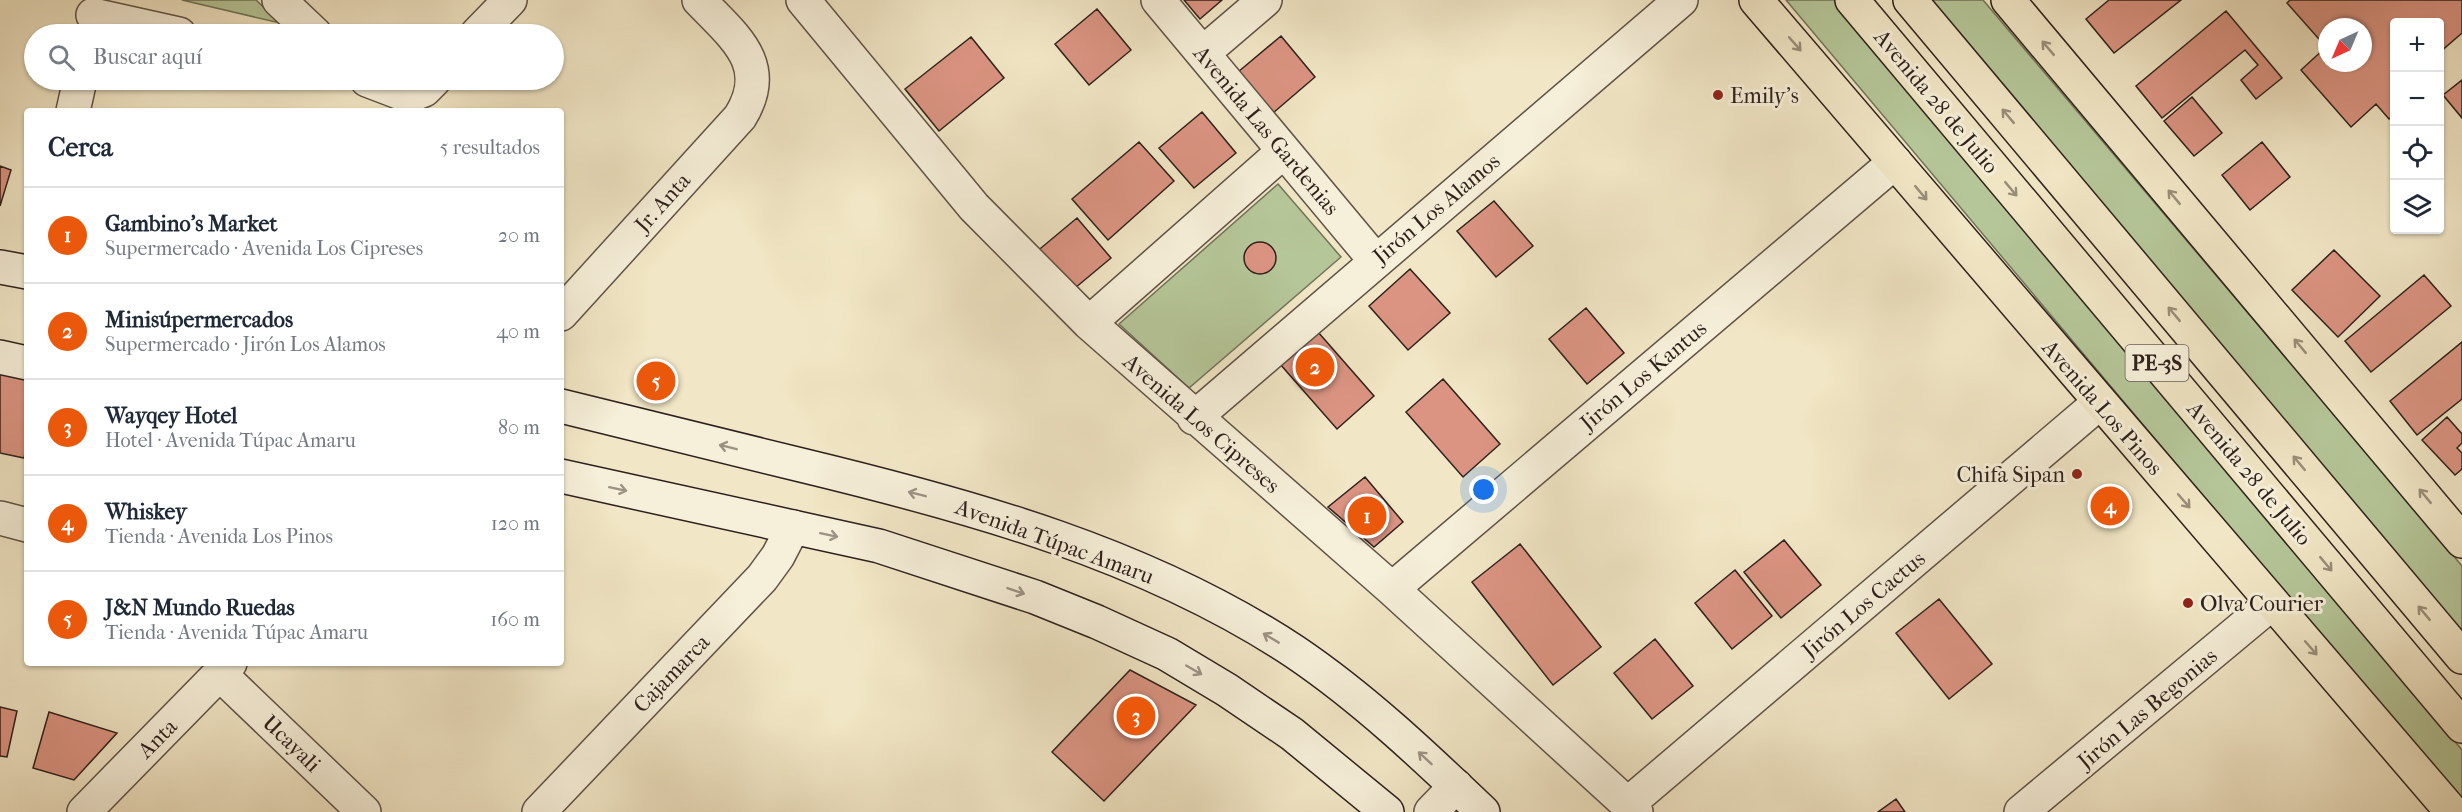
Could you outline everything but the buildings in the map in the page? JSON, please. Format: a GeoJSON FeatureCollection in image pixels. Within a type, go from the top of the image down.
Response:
{"type":"FeatureCollection","features":[{"type":"Feature","properties":{"kind":"main road","name":"Avenida Los Pinos"},"geometry":{"type":"LineString","coordinates":[[1756,0],[2272,603],[2439,808]]}},
{"type":"Feature","properties":{"kind":"main road","name":"Avenida 28 de Julio"},"geometry":{"type":"LineString","coordinates":[[1852,0],[2462,726]]}},
{"type":"Feature","properties":{"kind":"main road","name":"Avenida 28 de Julio"},"geometry":{"type":"LineString","coordinates":[[1910,0],[2462,657]]}},
{"type":"Feature","properties":{"kind":"main road"},"geometry":{"type":"LineString","coordinates":[[2008,0],[2462,541]]}},
{"type":"Feature","properties":{"kind":"street"},"geometry":{"type":"LineString","coordinates":[[279,0],[304,24]]}},
{"type":"Feature","properties":{"kind":"street"},"geometry":{"type":"LineString","coordinates":[[487,24],[510,0]]}},
{"type":"Feature","properties":{"kind":"street","name":"Jr. Anta"},"geometry":{"type":"LineString","coordinates":[[564,311],[740,117],[749,102],[753,84],[752,65],[741,44],[699,0]]}},
{"type":"Feature","properties":{"kind":"street","name":"Avenida Los Cipreses"},"geometry":{"type":"LineString","coordinates":[[803,0],[974,207],[1089,323],[1194,418],[1392,589],[1632,808]]}},
{"type":"Feature","properties":{"kind":"street","name":"Avenida Las Gardenias"},"geometry":{"type":"LineString","coordinates":[[1158,0],[1375,260]]}},
{"type":"Feature","properties":{"kind":"street"},"geometry":{"type":"LineString","coordinates":[[1203,53],[1265,0]]}},
{"type":"Feature","properties":{"kind":"street","name":"Jirón Los Alamos"},"geometry":{"type":"LineString","coordinates":[[1194,418],[1375,260],[1681,0]]}},
{"type":"Feature","properties":{"kind":"street"},"geometry":{"type":"LineString","coordinates":[[92,16],[131,24]]}},
{"type":"Feature","properties":{"kind":"street"},"geometry":{"type":"LineString","coordinates":[[74,108],[78,90]]}},
{"type":"Feature","properties":{"kind":"street"},"geometry":{"type":"LineString","coordinates":[[393,90],[409,96],[424,90]]}},
{"type":"Feature","properties":{"kind":"street"},"geometry":{"type":"LineString","coordinates":[[1089,323],[1284,151]]}},
{"type":"Feature","properties":{"kind":"street","name":"Jirón Los Kantus"},"geometry":{"type":"LineString","coordinates":[[1392,589],[1895,162]]}},
{"type":"Feature","properties":{"kind":"street"},"geometry":{"type":"LineString","coordinates":[[0,267],[24,271]]}},
{"type":"Feature","properties":{"kind":"street"},"geometry":{"type":"LineString","coordinates":[[0,357],[24,362]]}},
{"type":"Feature","properties":{"kind":"street","name":"Jirón Los Cactus"},"geometry":{"type":"LineString","coordinates":[[1632,808],[2099,403]]}},
{"type":"Feature","properties":{"kind":"street","name":"Avenida Túpac Amaru"},"geometry":{"type":"LineString","coordinates":[[564,407],[947,501],[1014,522],[1150,574],[1250,626],[1294,652],[1392,728],[1483,812]]}},
{"type":"Feature","properties":{"kind":"street"},"geometry":{"type":"LineString","coordinates":[[564,477],[879,546],[1035,597],[1167,654],[1227,690],[1292,734],[1387,812]]}},
{"type":"Feature","properties":{"kind":"street"},"geometry":{"type":"LineString","coordinates":[[0,518],[24,524]]}},
{"type":"Feature","properties":{"kind":"street","name":"Cajamarca"},"geometry":{"type":"LineString","coordinates":[[539,812],[762,578],[778,556],[793,527]]}},
{"type":"Feature","properties":{"kind":"street","name":"Jirón Las Begonias"},"geometry":{"type":"LineString","coordinates":[[2021,812],[2272,603]]}},
{"type":"Feature","properties":{"kind":"street","name":"Anta"},"geometry":{"type":"LineString","coordinates":[[84,812],[225,668]]}},
{"type":"Feature","properties":{"kind":"street","name":"Ucayali"},"geometry":{"type":"LineString","coordinates":[[225,668],[364,812]]}},
{"type":"Feature","properties":{"kind":"street"},"geometry":{"type":"LineString","coordinates":[[1431,812],[1456,786]]}},
{"type":"Feature","properties":{"kind":"green space"},"geometry":{"type":"Polygon","coordinates":[[[182,0],[256,0],[280,23],[182,0]]]}},
{"type":"Feature","properties":{"kind":"green space"},"geometry":{"type":"Polygon","coordinates":[[[1786,0],[1835,0],[2462,750],[2462,804],[1786,0]]]}},
{"type":"Feature","properties":{"kind":"green space"},"geometry":{"type":"Polygon","coordinates":[[[1927,0],[1983,0],[2462,566],[2462,638],[1927,0]]]}},
{"type":"Feature","properties":{"kind":"green space"},"geometry":{"type":"Polygon","coordinates":[[[1278,184],[1341,257],[1189,388],[1119,324],[1278,184]]]}},
{"type":"Feature","properties":{"kind":"place","name":"Emily's"},"geometry":{"type":"Point","coordinates":[1718,95]}},
{"type":"Feature","properties":{"kind":"place","name":"Minisúpermercados"},"geometry":{"type":"Point","coordinates":[1315,367]}},
{"type":"Feature","properties":{"kind":"place","name":"J&N Mundo Ruedas"},"geometry":{"type":"Point","coordinates":[656,381]}},
{"type":"Feature","properties":{"kind":"place","name":"Chifa Sipan"},"geometry":{"type":"Point","coordinates":[2077,474]}},
{"type":"Feature","properties":{"kind":"place","name":"Whiskey"},"geometry":{"type":"Point","coordinates":[2110,506]}},
{"type":"Feature","properties":{"kind":"place","name":"Gambino's Market"},"geometry":{"type":"Point","coordinates":[1367,516]}},
{"type":"Feature","properties":{"kind":"place","name":"Olva Courier"},"geometry":{"type":"Point","coordinates":[2188,603]}},
{"type":"Feature","properties":{"kind":"place","name":"Wayqey Hotel"},"geometry":{"type":"Point","coordinates":[1136,716]}}]}
